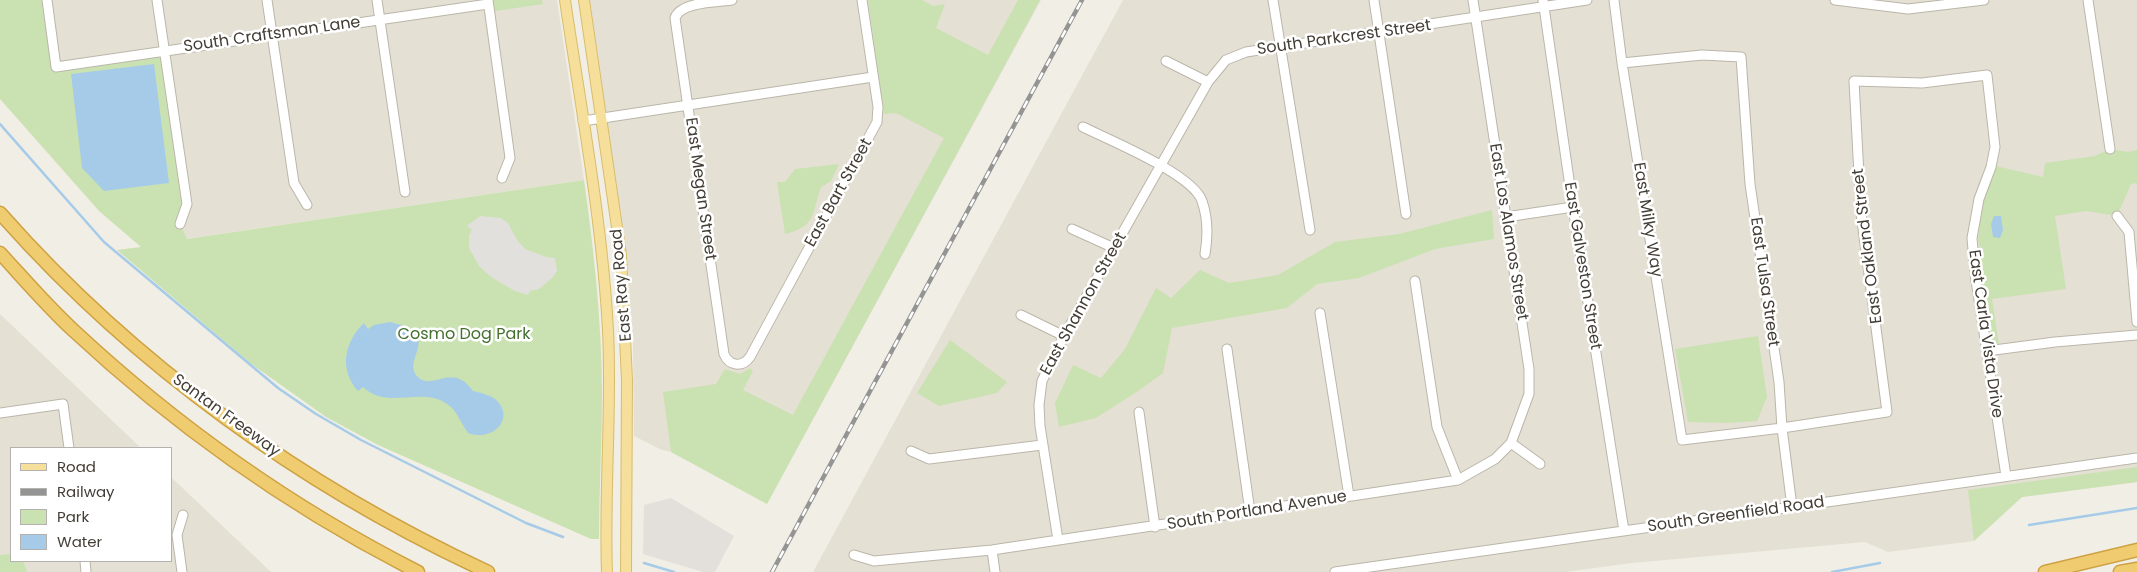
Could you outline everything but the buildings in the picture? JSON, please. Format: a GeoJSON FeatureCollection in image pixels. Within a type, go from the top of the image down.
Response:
{"type":"FeatureCollection","features":[{"type":"Feature","properties":{"kind":"highway","name":"Santan Freeway"},"geometry":{"type":"LineString","coordinates":[[0,212],[35,252],[97,313],[162,370],[214,409],[342,496],[422,540],[488,572]]}},
{"type":"Feature","properties":{"kind":"highway","name":"Santan Freeway"},"geometry":{"type":"LineString","coordinates":[[0,253],[72,329],[145,394],[227,457],[372,549],[418,572]]}},
{"type":"Feature","properties":{"kind":"highway"},"geometry":{"type":"LineString","coordinates":[[2044,572],[2137,550]]}},
{"type":"Feature","properties":{"kind":"highway"},"geometry":{"type":"LineString","coordinates":[[2120,572],[2137,569]]}},
{"type":"Feature","properties":{"kind":"main road","name":"East Ray Road"},"geometry":{"type":"LineString","coordinates":[[565,0],[602,258],[608,330],[607,572]]}},
{"type":"Feature","properties":{"kind":"main road","name":"East Ray Road"},"geometry":{"type":"LineString","coordinates":[[584,0],[621,255],[626,330],[628,420],[626,572]]}},
{"type":"Feature","properties":{"kind":"street","name":"South Craftsman Lane"},"geometry":{"type":"LineString","coordinates":[[46,0],[56,67],[380,20],[488,2]]}},
{"type":"Feature","properties":{"kind":"street"},"geometry":{"type":"LineString","coordinates":[[157,0],[187,204],[180,224]]}},
{"type":"Feature","properties":{"kind":"street"},"geometry":{"type":"LineString","coordinates":[[267,0],[294,183],[307,205]]}},
{"type":"Feature","properties":{"kind":"street"},"geometry":{"type":"LineString","coordinates":[[377,0],[405,192]]}},
{"type":"Feature","properties":{"kind":"street","name":"East Megan Street"},"geometry":{"type":"LineString","coordinates":[[732,0],[687,6],[680,10],[675,22],[724,354],[728,361],[735,364]]}},
{"type":"Feature","properties":{"kind":"street","name":"East Bart Street"},"geometry":{"type":"LineString","coordinates":[[735,364],[742,364],[749,358],[874,128],[878,110],[862,0]]}},
{"type":"Feature","properties":{"kind":"street"},"geometry":{"type":"LineString","coordinates":[[1273,0],[1310,230]]}},
{"type":"Feature","properties":{"kind":"street"},"geometry":{"type":"LineString","coordinates":[[1374,0],[1406,214]]}},
{"type":"Feature","properties":{"kind":"street","name":"East Los Alamos Street"},"geometry":{"type":"LineString","coordinates":[[1473,0],[1529,368],[1529,394],[1511,443]]}},
{"type":"Feature","properties":{"kind":"street","name":"South Parkcrest Street"},"geometry":{"type":"LineString","coordinates":[[1161,166],[1208,82],[1226,60],[1246,52],[1476,18],[1543,3],[1587,0]]}},
{"type":"Feature","properties":{"kind":"street","name":"East Milky Way"},"geometry":{"type":"LineString","coordinates":[[1614,0],[1622,63],[1682,440],[1782,428]]}},
{"type":"Feature","properties":{"kind":"street"},"geometry":{"type":"LineString","coordinates":[[1835,0],[1892,4],[1908,9],[1984,0]]}},
{"type":"Feature","properties":{"kind":"street"},"geometry":{"type":"LineString","coordinates":[[2088,0],[2110,148]]}},
{"type":"Feature","properties":{"kind":"street"},"geometry":{"type":"LineString","coordinates":[[488,2],[510,158],[502,178]]}},
{"type":"Feature","properties":{"kind":"street","name":"East Galveston Street"},"geometry":{"type":"LineString","coordinates":[[1543,3],[1572,207],[1624,531]]}},
{"type":"Feature","properties":{"kind":"street","name":"East Tulsa Street"},"geometry":{"type":"LineString","coordinates":[[1622,63],[1702,55],[1742,57],[1750,184],[1779,382],[1782,428],[1792,507]]}},
{"type":"Feature","properties":{"kind":"street"},"geometry":{"type":"LineString","coordinates":[[1166,61],[1208,82]]}},
{"type":"Feature","properties":{"kind":"street","name":"East Oakland Street"},"geometry":{"type":"LineString","coordinates":[[1782,428],[1887,412],[1861,213],[1854,81],[1922,83],[1987,75]]}},
{"type":"Feature","properties":{"kind":"street","name":"East Carla Vista Drive"},"geometry":{"type":"LineString","coordinates":[[1987,75],[1995,147],[1991,167],[1978,199],[1972,238],[1975,274],[2006,476]]}},
{"type":"Feature","properties":{"kind":"street"},"geometry":{"type":"LineString","coordinates":[[583,121],[874,77]]}},
{"type":"Feature","properties":{"kind":"street"},"geometry":{"type":"LineString","coordinates":[[1083,127],[1161,166],[1191,184],[1202,199],[1208,233],[1205,254]]}},
{"type":"Feature","properties":{"kind":"street","name":"East Shannon Street"},"geometry":{"type":"LineString","coordinates":[[1058,540],[1042,445],[1039,406],[1042,381],[1064,336],[1161,166]]}},
{"type":"Feature","properties":{"kind":"street"},"geometry":{"type":"LineString","coordinates":[[1506,217],[1572,207]]}},
{"type":"Feature","properties":{"kind":"street"},"geometry":{"type":"LineString","coordinates":[[2117,216],[2129,232],[2137,322]]}},
{"type":"Feature","properties":{"kind":"street"},"geometry":{"type":"LineString","coordinates":[[1072,229],[1114,248]]}},
{"type":"Feature","properties":{"kind":"street"},"geometry":{"type":"LineString","coordinates":[[1415,281],[1437,427],[1458,480]]}},
{"type":"Feature","properties":{"kind":"street"},"geometry":{"type":"LineString","coordinates":[[1320,313],[1349,496]]}},
{"type":"Feature","properties":{"kind":"street"},"geometry":{"type":"LineString","coordinates":[[1021,315],[1064,336]]}},
{"type":"Feature","properties":{"kind":"street"},"geometry":{"type":"LineString","coordinates":[[1987,351],[2055,342],[2137,335]]}},
{"type":"Feature","properties":{"kind":"street"},"geometry":{"type":"LineString","coordinates":[[1227,349],[1250,512]]}},
{"type":"Feature","properties":{"kind":"street"},"geometry":{"type":"LineString","coordinates":[[0,413],[63,404],[69,447]]}},
{"type":"Feature","properties":{"kind":"street"},"geometry":{"type":"LineString","coordinates":[[1139,412],[1155,527]]}},
{"type":"Feature","properties":{"kind":"street"},"geometry":{"type":"LineString","coordinates":[[1511,443],[1540,464]]}},
{"type":"Feature","properties":{"kind":"street","name":"South Portland Avenue"},"geometry":{"type":"LineString","coordinates":[[854,555],[874,561],[992,550],[1458,480],[1495,459],[1511,443]]}},
{"type":"Feature","properties":{"kind":"street"},"geometry":{"type":"LineString","coordinates":[[911,451],[929,459],[1042,445]]}},
{"type":"Feature","properties":{"kind":"street","name":"South Greenfield Road"},"geometry":{"type":"LineString","coordinates":[[1335,572],[2137,458]]}},
{"type":"Feature","properties":{"kind":"street"},"geometry":{"type":"LineString","coordinates":[[182,572],[176,535],[183,515]]}},
{"type":"Feature","properties":{"kind":"street"},"geometry":{"type":"LineString","coordinates":[[992,550],[995,572]]}},
{"type":"Feature","properties":{"kind":"shaded area"},"geometry":{"type":"Polygon","coordinates":[[[47,0],[557,0],[584,180],[186,239],[180,224],[56,67],[47,0]]]}},
{"type":"Feature","properties":{"kind":"shaded area"},"geometry":{"type":"Polygon","coordinates":[[[590,0],[1041,0],[767,504],[672,452],[662,450],[634,436],[633,343],[627,258],[590,0]]]}},
{"type":"Feature","properties":{"kind":"shaded area"},"geometry":{"type":"Polygon","coordinates":[[[1123,0],[2137,0],[2137,482],[2022,497],[1974,541],[1888,552],[1865,542],[1632,563],[1565,572],[813,572],[1123,0]]]}},
{"type":"Feature","properties":{"kind":"shaded area"},"geometry":{"type":"Polygon","coordinates":[[[480,216],[501,218],[508,223],[517,240],[525,249],[546,257],[555,258],[557,271],[553,277],[539,289],[530,291],[528,295],[515,291],[491,277],[479,266],[469,248],[469,235],[472,230],[467,226],[480,216]]]}},
{"type":"Feature","properties":{"kind":"shaded area"},"geometry":{"type":"Polygon","coordinates":[[[0,314],[140,447],[10,447],[10,562],[172,562],[172,478],[271,572],[0,572],[0,314]]]}},
{"type":"Feature","properties":{"kind":"shaded area"},"geometry":{"type":"Polygon","coordinates":[[[671,498],[734,536],[715,572],[703,572],[643,554],[644,505],[671,498]]]}},
{"type":"Feature","properties":{"kind":"green space","name":"Cosmo Dog Park"},"geometry":{"type":"Polygon","coordinates":[[[0,0],[47,0],[56,67],[164,51],[187,204],[180,224],[187,239],[584,180],[601,341],[602,413],[599,539],[591,539],[378,445],[326,417],[250,363],[117,250],[141,247],[99,211],[0,99],[0,0]]]}},
{"type":"Feature","properties":{"kind":"green space"},"geometry":{"type":"Polygon","coordinates":[[[488,0],[542,0],[543,4],[489,12],[488,0]]]}},
{"type":"Feature","properties":{"kind":"green space"},"geometry":{"type":"Polygon","coordinates":[[[868,0],[922,0],[933,6],[945,4],[936,28],[988,55],[1018,0],[1040,0],[767,504],[671,452],[663,392],[716,384],[725,369],[740,374],[750,368],[753,371],[743,390],[793,415],[944,138],[896,113],[884,114],[868,0]]]}},
{"type":"Feature","properties":{"kind":"green space"},"geometry":{"type":"Polygon","coordinates":[[[2110,149],[2128,152],[2137,150],[2137,183],[2131,184],[2117,216],[2086,211],[2055,216],[2066,289],[1992,299],[1999,345],[1991,339],[1978,238],[1983,203],[1996,166],[2043,177],[2045,163],[2095,156],[2110,149]]]}},
{"type":"Feature","properties":{"kind":"green space"},"geometry":{"type":"Polygon","coordinates":[[[839,164],[831,181],[821,187],[814,211],[808,223],[795,231],[785,234],[777,182],[785,182],[795,169],[839,164]]]}},
{"type":"Feature","properties":{"kind":"green space"},"geometry":{"type":"Polygon","coordinates":[[[1492,210],[1494,239],[1435,249],[1359,278],[1317,284],[1287,308],[1172,328],[1163,373],[1096,418],[1059,427],[1055,403],[1073,365],[1101,378],[1125,349],[1156,288],[1171,298],[1200,270],[1229,283],[1278,275],[1335,242],[1399,234],[1492,210]]]}},
{"type":"Feature","properties":{"kind":"green space"},"geometry":{"type":"Polygon","coordinates":[[[1758,336],[1767,397],[1757,421],[1727,423],[1688,422],[1675,349],[1758,336]]]}},
{"type":"Feature","properties":{"kind":"green space"},"geometry":{"type":"Polygon","coordinates":[[[950,340],[1007,382],[997,393],[939,406],[917,393],[950,340]]]}},
{"type":"Feature","properties":{"kind":"green space"},"geometry":{"type":"Polygon","coordinates":[[[2137,467],[2137,482],[2022,497],[1974,541],[1968,490],[2137,467]]]}},
{"type":"Feature","properties":{"kind":"green space"},"geometry":{"type":"Polygon","coordinates":[[[10,554],[10,562],[23,562],[27,572],[0,572],[0,555],[10,554]]]}},
{"type":"Feature","properties":{"kind":"water"},"geometry":{"type":"Polygon","coordinates":[[[154,64],[169,183],[104,191],[82,168],[71,74],[154,64]]]}},
{"type":"Feature","properties":{"kind":"water"},"geometry":{"type":"Polygon","coordinates":[[[1994,216],[2001,216],[2003,230],[2000,238],[1993,237],[1991,224],[1994,216]]]}},
{"type":"Feature","properties":{"kind":"water"},"geometry":{"type":"Polygon","coordinates":[[[390,322],[408,327],[418,337],[419,343],[413,369],[419,378],[431,381],[451,377],[458,378],[473,391],[493,398],[502,409],[502,422],[498,428],[485,434],[468,433],[451,407],[441,400],[430,397],[384,397],[373,394],[363,387],[358,391],[348,374],[346,356],[348,347],[364,323],[368,329],[374,325],[390,322]]]}},
{"type":"Feature","properties":{"kind":"waterway"},"geometry":{"type":"LineString","coordinates":[[0,124],[104,242],[278,388],[316,414],[361,440],[526,523],[563,537]]}},
{"type":"Feature","properties":{"kind":"waterway"},"geometry":{"type":"LineString","coordinates":[[2029,525],[2137,508]]}},
{"type":"Feature","properties":{"kind":"waterway"},"geometry":{"type":"LineString","coordinates":[[644,563],[674,572]]}},
{"type":"Feature","properties":{"kind":"waterway"},"geometry":{"type":"LineString","coordinates":[[1832,572],[1880,563]]}},
{"type":"Feature","properties":{"kind":"railway"},"geometry":{"type":"LineString","coordinates":[[772,572],[1082,0]]}}]}
